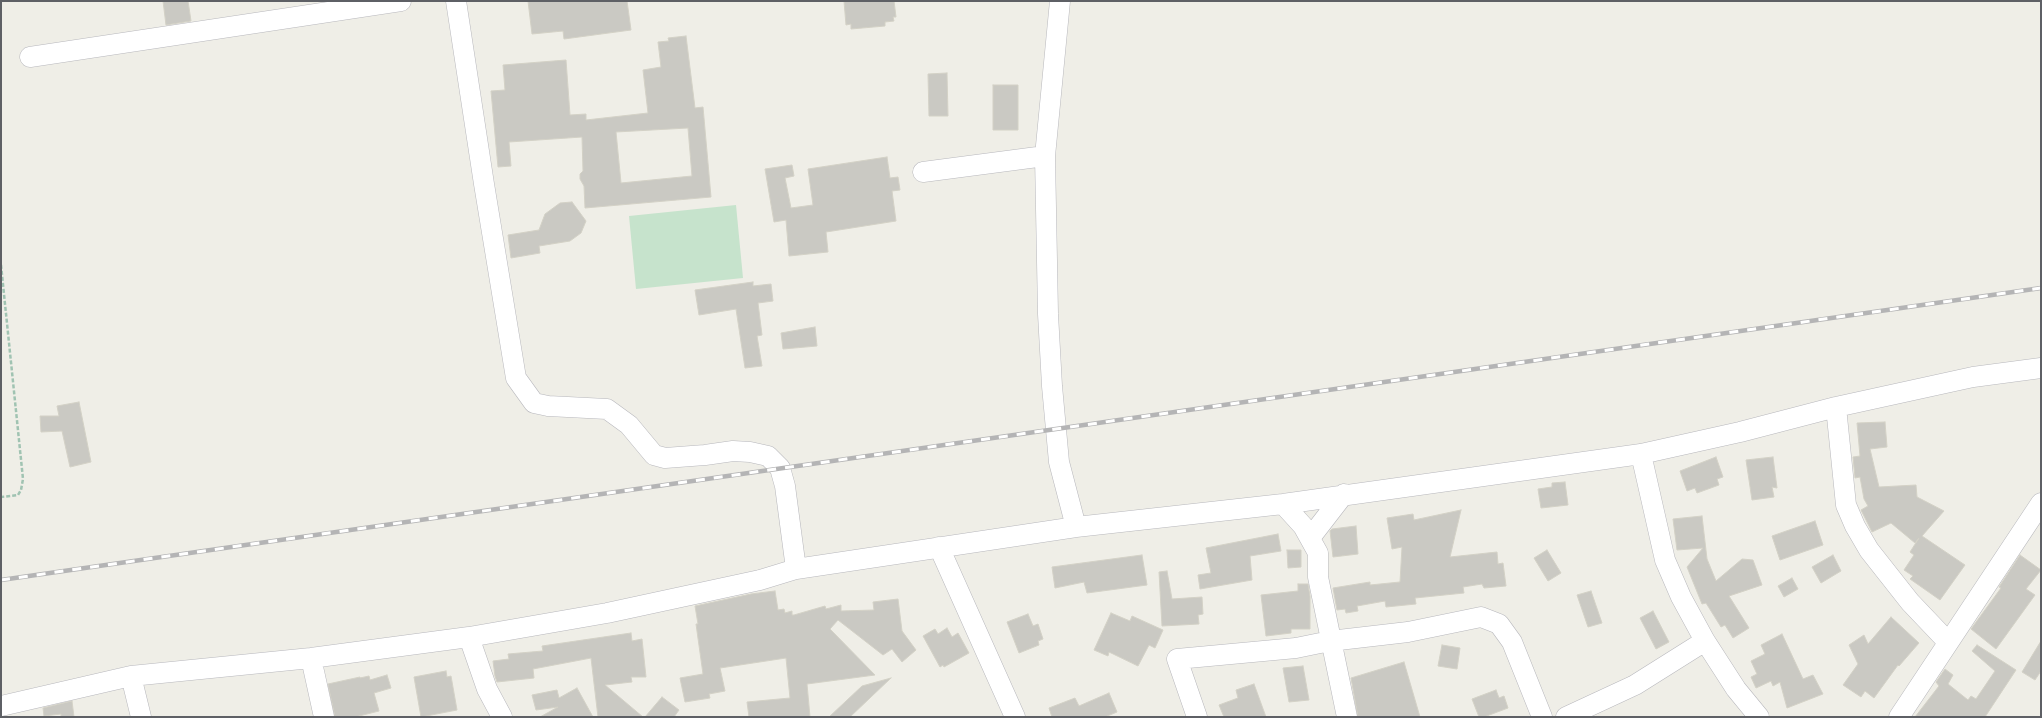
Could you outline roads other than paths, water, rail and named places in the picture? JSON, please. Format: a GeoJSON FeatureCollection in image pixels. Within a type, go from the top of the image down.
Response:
{"type":"FeatureCollection","features":[{"type":"Feature","properties":{"kind":"street"},"geometry":{"type":"LineString","coordinates":[[30,57],[401,1]]}},
{"type":"Feature","properties":{"kind":"street"},"geometry":{"type":"LineString","coordinates":[[456,1],[516,378],[534,403],[548,406],[607,409],[629,425],[654,455],[665,458],[733,451],[750,452],[768,456],[780,468],[785,486],[796,569]]}},
{"type":"Feature","properties":{"kind":"street"},"geometry":{"type":"LineString","coordinates":[[1060,1],[1045,156],[1052,386],[1059,462],[1076,527]]}},
{"type":"Feature","properties":{"kind":"street"},"geometry":{"type":"LineString","coordinates":[[923,172],[1045,156]]}},
{"type":"Feature","properties":{"kind":"street"},"geometry":{"type":"LineString","coordinates":[[1,706],[131,676],[311,658],[469,637],[614,612],[760,580],[796,569],[939,547],[1076,527],[1283,504],[1344,494],[1641,454],[1740,432],[1836,407],[1973,377],[2041,368]]}},
{"type":"Feature","properties":{"kind":"street"},"geometry":{"type":"LineString","coordinates":[[1836,407],[1846,505],[1855,526],[1869,550],[1910,602],[1948,642]]}},
{"type":"Feature","properties":{"kind":"street"},"geometry":{"type":"LineString","coordinates":[[1641,454],[1665,560],[1681,597],[1705,641],[1736,689],[1759,717]]}},
{"type":"Feature","properties":{"kind":"street"},"geometry":{"type":"LineString","coordinates":[[1310,538],[1344,494]]}},
{"type":"Feature","properties":{"kind":"street"},"geometry":{"type":"LineString","coordinates":[[1899,717],[1931,671],[1948,642],[2041,503]]}},
{"type":"Feature","properties":{"kind":"street"},"geometry":{"type":"LineString","coordinates":[[1283,504],[1303,526],[1318,553],[1318,577],[1330,641],[1347,717]]}},
{"type":"Feature","properties":{"kind":"street"},"geometry":{"type":"LineString","coordinates":[[939,547],[1015,717]]}},
{"type":"Feature","properties":{"kind":"street"},"geometry":{"type":"LineString","coordinates":[[1197,717],[1177,659],[1296,648],[1330,641],[1408,632],[1482,617],[1499,624],[1512,642],[1542,717]]}},
{"type":"Feature","properties":{"kind":"street"},"geometry":{"type":"LineString","coordinates":[[469,637],[487,689],[502,717]]}},
{"type":"Feature","properties":{"kind":"street"},"geometry":{"type":"LineString","coordinates":[[1566,717],[1635,685],[1705,641]]}},
{"type":"Feature","properties":{"kind":"street"},"geometry":{"type":"LineString","coordinates":[[311,658],[324,717]]}},
{"type":"Feature","properties":{"kind":"street"},"geometry":{"type":"LineString","coordinates":[[131,676],[141,717]]}},
{"type":"Feature","properties":{"kind":"railway"},"geometry":{"type":"LineString","coordinates":[[1,580],[2041,288]]}}]}
